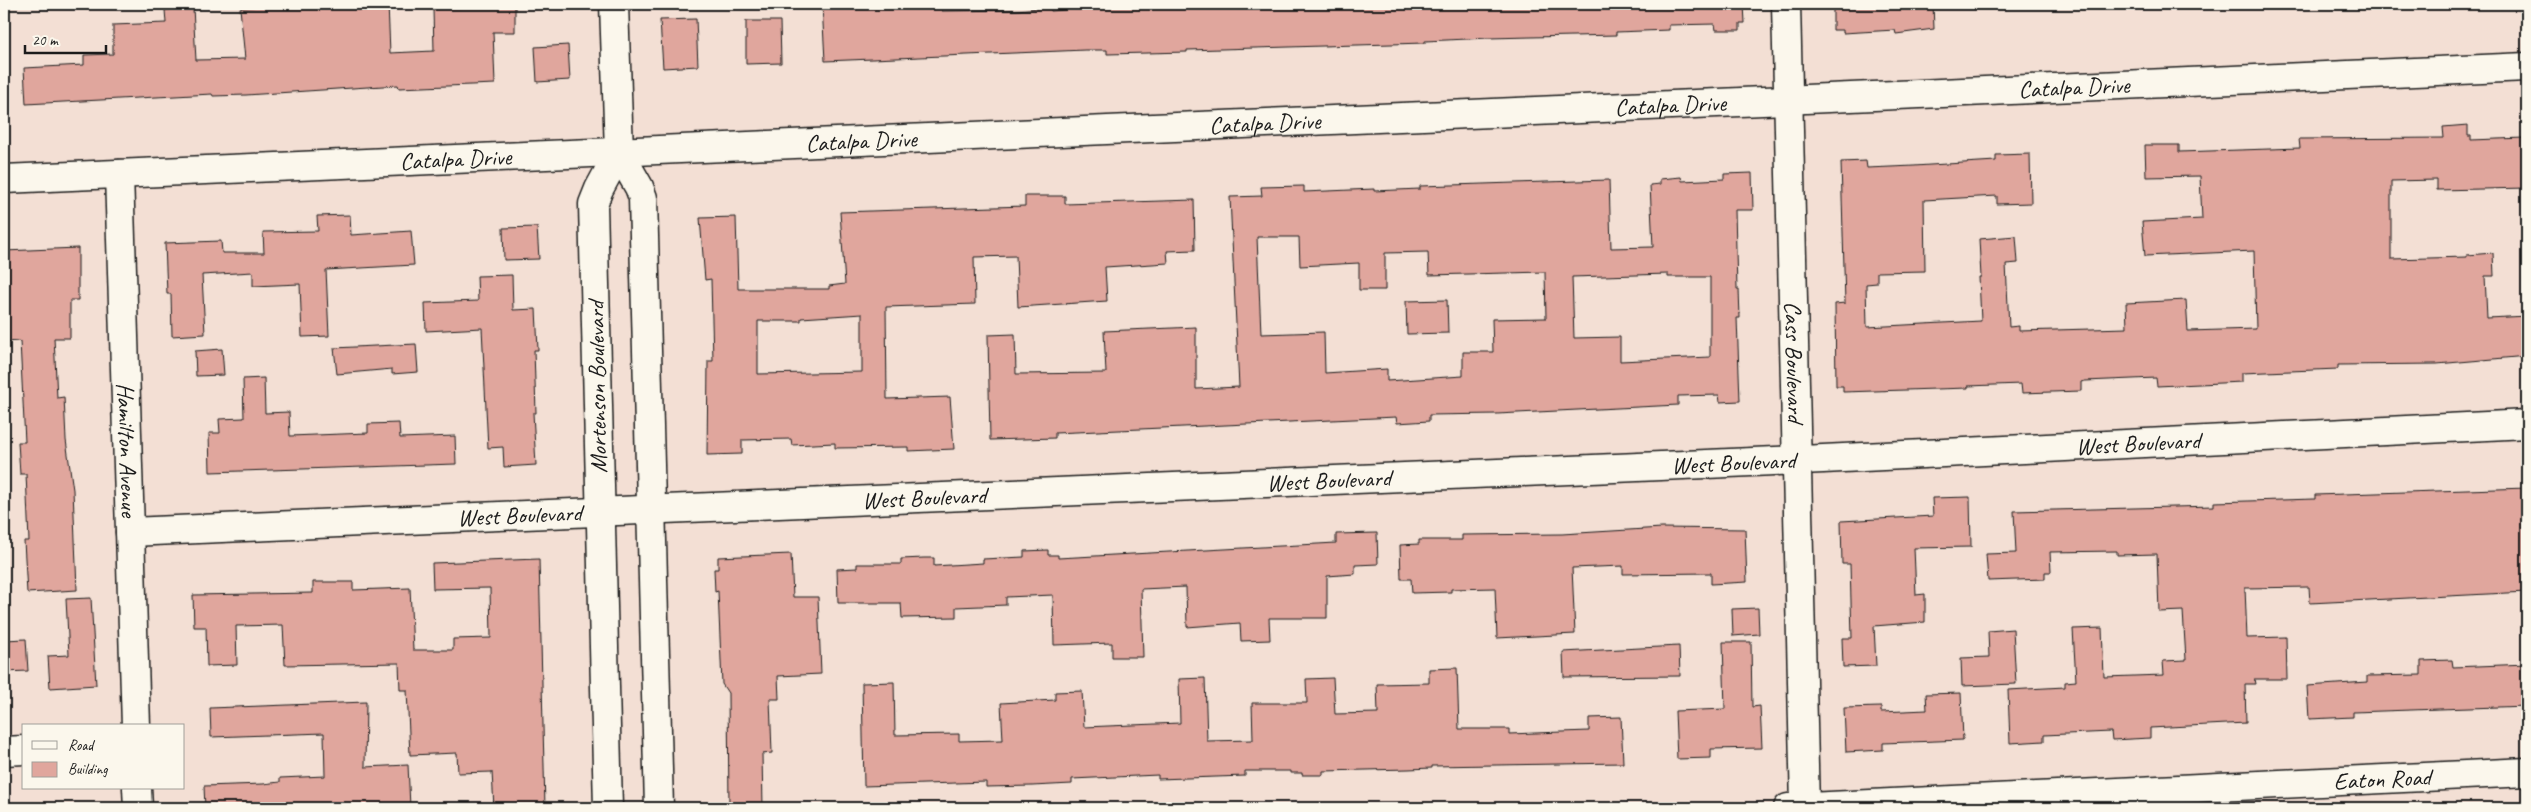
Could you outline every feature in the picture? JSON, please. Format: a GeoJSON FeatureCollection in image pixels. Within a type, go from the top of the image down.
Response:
{"type":"FeatureCollection","features":[{"type":"Feature","properties":{"kind":"street"},"geometry":{"type":"LineString","coordinates":[[614,4],[619,152],[639,187],[643,198],[660,808]]}},
{"type":"Feature","properties":{"kind":"street","name":"Cass Boulevard"},"geometry":{"type":"LineString","coordinates":[[1786,4],[1796,459],[1799,808]]}},
{"type":"Feature","properties":{"kind":"street","name":"Catalpa Drive"},"geometry":{"type":"LineString","coordinates":[[4,179],[2527,66]]}},
{"type":"Feature","properties":{"kind":"street","name":"Mortenson Boulevard"},"geometry":{"type":"LineString","coordinates":[[608,808],[594,204],[599,189],[619,152]]}},
{"type":"Feature","properties":{"kind":"street","name":"Hamilton Avenue"},"geometry":{"type":"LineString","coordinates":[[119,174],[136,724]]}},
{"type":"Feature","properties":{"kind":"street","name":"West Boulevard"},"geometry":{"type":"LineString","coordinates":[[130,532],[1796,459],[2527,424]]}},
{"type":"Feature","properties":{"kind":"street"},"geometry":{"type":"LineString","coordinates":[[4,751],[22,750]]}},
{"type":"Feature","properties":{"kind":"street","name":"Eaton Road"},"geometry":{"type":"LineString","coordinates":[[1799,808],[2527,772]]}},
{"type":"Feature","properties":{"kind":"street"},"geometry":{"type":"LineString","coordinates":[[138,790],[138,808]]}},
{"type":"Feature","properties":{"kind":"building"},"geometry":{"type":"Polygon","coordinates":[[[282,4],[324,4],[324,6],[388,4],[390,53],[434,51],[433,9],[515,5],[515,32],[493,32],[495,84],[399,88],[398,85],[246,95],[213,96],[212,94],[26,104],[24,68],[84,65],[84,55],[113,54],[113,25],[166,23],[165,10],[193,8],[196,60],[245,59],[240,8],[282,4]]]}},
{"type":"Feature","properties":{"kind":"building"},"geometry":{"type":"Polygon","coordinates":[[[822,4],[941,4],[942,11],[1017,10],[1050,7],[1051,11],[1134,4],[1186,4],[1186,9],[1266,6],[1266,4],[1744,4],[1745,23],[1740,23],[1740,30],[1716,30],[1715,24],[1669,25],[1669,30],[1616,32],[1616,35],[1489,38],[1425,41],[1425,43],[1187,50],[1187,52],[1107,54],[1107,50],[1085,50],[825,61],[822,4]]]}},
{"type":"Feature","properties":{"kind":"building"},"geometry":{"type":"Polygon","coordinates":[[[1833,4],[1933,4],[1934,29],[1896,34],[1895,30],[1843,33],[1843,30],[1833,30],[1833,4]]]}},
{"type":"Feature","properties":{"kind":"building"},"geometry":{"type":"Polygon","coordinates":[[[696,19],[698,66],[663,68],[660,20],[696,19]]]}},
{"type":"Feature","properties":{"kind":"building"},"geometry":{"type":"Polygon","coordinates":[[[746,21],[780,21],[781,63],[746,64],[746,21]]]}},
{"type":"Feature","properties":{"kind":"building"},"geometry":{"type":"Polygon","coordinates":[[[568,45],[570,80],[537,82],[535,47],[568,45]]]}},
{"type":"Feature","properties":{"kind":"building"},"geometry":{"type":"Polygon","coordinates":[[[2468,125],[2468,136],[2471,136],[2471,140],[2524,138],[2525,145],[2527,145],[2527,188],[2437,190],[2437,180],[2391,181],[2391,259],[2467,257],[2467,255],[2493,253],[2494,276],[2485,276],[2487,318],[2527,316],[2527,356],[2437,364],[2338,365],[2338,369],[2242,373],[2242,382],[2157,386],[2156,378],[2085,381],[2081,382],[2081,391],[2022,393],[2021,384],[1968,386],[1968,388],[1843,392],[1843,386],[1836,386],[1835,304],[1845,303],[1841,162],[1866,161],[1867,168],[1996,161],[1996,155],[2030,154],[2031,203],[1997,204],[1997,196],[1924,200],[1925,271],[1877,272],[1877,283],[1866,284],[1867,327],[1981,321],[1979,239],[2016,236],[2018,263],[2006,264],[2009,327],[2019,326],[2019,331],[2127,328],[2126,303],[2186,300],[2188,331],[2256,329],[2254,251],[2145,256],[2142,222],[2202,219],[2200,176],[2146,177],[2145,145],[2179,145],[2179,152],[2300,148],[2299,139],[2444,138],[2443,127],[2468,125]]]}},
{"type":"Feature","properties":{"kind":"building"},"geometry":{"type":"Polygon","coordinates":[[[1752,173],[1753,210],[1735,210],[1737,289],[1739,289],[1740,318],[1737,318],[1740,401],[1720,402],[1719,395],[1678,396],[1678,405],[1497,414],[1429,415],[1429,421],[1397,423],[1396,417],[1055,433],[1055,438],[990,440],[988,335],[1015,334],[1016,374],[1106,373],[1104,331],[1196,327],[1196,389],[1239,387],[1230,197],[1262,196],[1261,187],[1304,186],[1304,192],[1374,189],[1374,191],[1420,189],[1420,186],[1609,180],[1611,248],[1653,247],[1650,185],[1660,184],[1660,179],[1681,177],[1682,181],[1724,179],[1724,174],[1752,173]],[[1257,237],[1261,334],[1324,332],[1325,373],[1387,369],[1387,381],[1463,376],[1463,352],[1493,352],[1492,319],[1546,318],[1545,272],[1429,275],[1428,252],[1385,253],[1385,290],[1359,290],[1359,263],[1300,266],[1299,237],[1257,237]],[[1668,274],[1572,277],[1574,338],[1620,337],[1620,361],[1710,357],[1710,277],[1668,277],[1668,274]]]}},
{"type":"Feature","properties":{"kind":"building"},"geometry":{"type":"Polygon","coordinates":[[[1025,196],[1065,196],[1065,204],[1194,200],[1195,250],[1167,251],[1168,263],[1105,267],[1107,301],[1018,307],[1016,256],[974,257],[975,304],[886,307],[887,399],[950,397],[954,449],[908,451],[908,447],[835,448],[835,443],[792,445],[791,439],[742,440],[742,454],[707,455],[708,361],[713,361],[711,279],[705,280],[700,218],[736,217],[738,289],[829,289],[829,286],[845,284],[840,212],[1025,206],[1025,196]],[[862,314],[801,318],[801,321],[758,321],[758,374],[862,372],[862,314]]]}},
{"type":"Feature","properties":{"kind":"building"},"geometry":{"type":"Polygon","coordinates":[[[350,215],[351,235],[411,231],[414,265],[326,270],[329,336],[302,337],[300,284],[253,286],[253,272],[202,275],[205,334],[172,336],[171,294],[167,294],[165,243],[221,241],[222,253],[264,253],[263,232],[318,231],[317,216],[350,215]]]}},
{"type":"Feature","properties":{"kind":"building"},"geometry":{"type":"Polygon","coordinates":[[[537,227],[539,259],[504,260],[503,228],[537,227]]]}},
{"type":"Feature","properties":{"kind":"building"},"geometry":{"type":"Polygon","coordinates":[[[78,248],[78,300],[70,300],[70,338],[54,338],[57,398],[64,397],[66,440],[73,490],[77,590],[27,593],[24,541],[29,541],[26,474],[20,474],[18,442],[25,442],[20,341],[4,342],[4,251],[78,248]]]}},
{"type":"Feature","properties":{"kind":"building"},"geometry":{"type":"Polygon","coordinates":[[[512,275],[513,310],[536,309],[538,350],[534,350],[536,413],[533,413],[536,465],[504,467],[503,447],[488,448],[482,328],[426,331],[425,303],[478,301],[477,276],[512,275]]]}},
{"type":"Feature","properties":{"kind":"building"},"geometry":{"type":"Polygon","coordinates":[[[1447,300],[1448,333],[1407,334],[1406,301],[1447,300]]]}},
{"type":"Feature","properties":{"kind":"building"},"geometry":{"type":"Polygon","coordinates":[[[416,344],[418,372],[392,374],[392,369],[337,374],[334,348],[416,344]]]}},
{"type":"Feature","properties":{"kind":"building"},"geometry":{"type":"Polygon","coordinates":[[[222,349],[224,375],[196,376],[195,351],[222,349]]]}},
{"type":"Feature","properties":{"kind":"building"},"geometry":{"type":"Polygon","coordinates":[[[264,378],[265,413],[289,412],[290,436],[368,433],[368,424],[399,423],[400,438],[455,436],[456,464],[210,472],[209,433],[220,433],[219,419],[244,418],[243,379],[264,378]]]}},
{"type":"Feature","properties":{"kind":"building"},"geometry":{"type":"Polygon","coordinates":[[[2527,488],[2527,592],[2310,603],[2309,587],[2245,588],[2247,638],[2286,637],[2287,679],[2254,679],[2255,684],[2245,684],[2246,723],[2150,728],[2150,738],[2112,740],[2111,732],[2044,735],[2044,741],[2010,743],[2008,690],[2065,687],[2065,682],[2076,681],[2073,629],[2102,628],[2104,677],[2164,675],[2163,661],[2186,660],[2183,611],[2159,612],[2157,554],[2117,555],[2117,551],[2050,552],[2051,572],[2045,572],[2045,579],[1988,581],[1986,554],[2016,553],[2014,511],[2214,506],[2214,502],[2315,499],[2315,495],[2527,488]]]}},
{"type":"Feature","properties":{"kind":"building"},"geometry":{"type":"Polygon","coordinates":[[[1970,497],[1971,547],[1914,548],[1916,595],[1925,594],[1925,622],[1874,626],[1876,666],[1843,667],[1842,638],[1852,638],[1850,564],[1842,564],[1841,521],[1933,516],[1932,498],[1970,497]]]}},
{"type":"Feature","properties":{"kind":"building"},"geometry":{"type":"Polygon","coordinates":[[[1662,528],[1745,529],[1747,582],[1711,584],[1711,573],[1623,574],[1623,566],[1572,568],[1575,634],[1497,638],[1495,588],[1451,589],[1451,592],[1412,593],[1411,579],[1401,579],[1400,545],[1419,544],[1419,540],[1462,540],[1462,535],[1562,534],[1662,528]]]}},
{"type":"Feature","properties":{"kind":"building"},"geometry":{"type":"Polygon","coordinates":[[[1377,533],[1378,564],[1355,565],[1355,574],[1327,576],[1327,618],[1269,618],[1270,640],[1241,641],[1240,623],[1187,627],[1186,587],[1141,589],[1143,657],[1112,657],[1112,643],[1054,645],[1053,595],[1006,597],[1006,605],[956,607],[956,617],[902,618],[901,603],[838,603],[837,569],[857,568],[857,564],[901,564],[901,559],[924,558],[934,558],[934,566],[983,563],[983,559],[1024,557],[1024,551],[1048,550],[1048,555],[1058,555],[1058,558],[1336,543],[1336,534],[1377,533]]]}},
{"type":"Feature","properties":{"kind":"building"},"geometry":{"type":"Polygon","coordinates":[[[791,554],[793,597],[818,597],[821,674],[778,676],[779,699],[770,699],[772,753],[762,754],[763,808],[729,808],[728,693],[722,684],[718,591],[715,592],[714,569],[718,569],[718,557],[791,554]]]}},
{"type":"Feature","properties":{"kind":"building"},"geometry":{"type":"Polygon","coordinates":[[[539,559],[545,808],[494,808],[492,772],[458,773],[457,753],[410,755],[407,690],[400,690],[399,663],[285,665],[283,625],[236,626],[237,665],[207,666],[206,627],[194,627],[193,595],[313,593],[313,582],[353,582],[353,590],[410,588],[413,650],[453,650],[453,639],[491,638],[490,588],[433,589],[432,563],[539,559]]]}},
{"type":"Feature","properties":{"kind":"building"},"geometry":{"type":"Polygon","coordinates":[[[91,598],[96,685],[50,688],[48,656],[69,655],[66,599],[91,598]]]}},
{"type":"Feature","properties":{"kind":"building"},"geometry":{"type":"Polygon","coordinates":[[[1758,608],[1759,634],[1733,636],[1732,609],[1758,608]]]}},
{"type":"Feature","properties":{"kind":"building"},"geometry":{"type":"Polygon","coordinates":[[[2013,629],[2016,684],[1962,686],[1961,658],[1989,657],[1988,631],[2013,629]]]}},
{"type":"Feature","properties":{"kind":"building"},"geometry":{"type":"Polygon","coordinates":[[[26,639],[28,671],[4,672],[4,640],[26,639]]]}},
{"type":"Feature","properties":{"kind":"building"},"geometry":{"type":"Polygon","coordinates":[[[1723,642],[1751,642],[1752,707],[1760,706],[1762,748],[1711,749],[1711,758],[1677,759],[1675,711],[1725,709],[1723,642]]]}},
{"type":"Feature","properties":{"kind":"building"},"geometry":{"type":"Polygon","coordinates":[[[1679,646],[1680,676],[1564,677],[1563,652],[1679,646]]]}},
{"type":"Feature","properties":{"kind":"building"},"geometry":{"type":"Polygon","coordinates":[[[2452,660],[2453,667],[2527,664],[2527,706],[2353,712],[2353,717],[2309,719],[2307,686],[2367,682],[2367,676],[2421,675],[2421,661],[2452,660]]]}},
{"type":"Feature","properties":{"kind":"building"},"geometry":{"type":"Polygon","coordinates":[[[1457,668],[1459,729],[1509,729],[1509,734],[1589,731],[1589,718],[1621,717],[1623,763],[1432,766],[1432,768],[1323,771],[1323,775],[1302,775],[1302,773],[1291,773],[1291,771],[1245,771],[1245,776],[1158,779],[1158,775],[1072,779],[1072,784],[1032,786],[986,787],[986,782],[864,786],[862,683],[894,682],[895,735],[959,734],[959,741],[1003,740],[1001,703],[1055,700],[1055,692],[1082,691],[1084,727],[1180,723],[1179,679],[1205,678],[1207,741],[1253,740],[1252,703],[1307,703],[1306,679],[1333,678],[1335,714],[1378,713],[1377,684],[1429,683],[1429,669],[1457,668]]]}},
{"type":"Feature","properties":{"kind":"building"},"geometry":{"type":"Polygon","coordinates":[[[1961,693],[1963,740],[1883,743],[1883,750],[1846,752],[1844,708],[1881,707],[1881,712],[1927,710],[1926,694],[1961,693]]]}},
{"type":"Feature","properties":{"kind":"building"},"geometry":{"type":"Polygon","coordinates":[[[366,702],[365,767],[408,765],[410,807],[205,808],[204,786],[263,784],[280,782],[280,778],[325,776],[324,733],[211,737],[210,708],[366,702]]]}}]}
